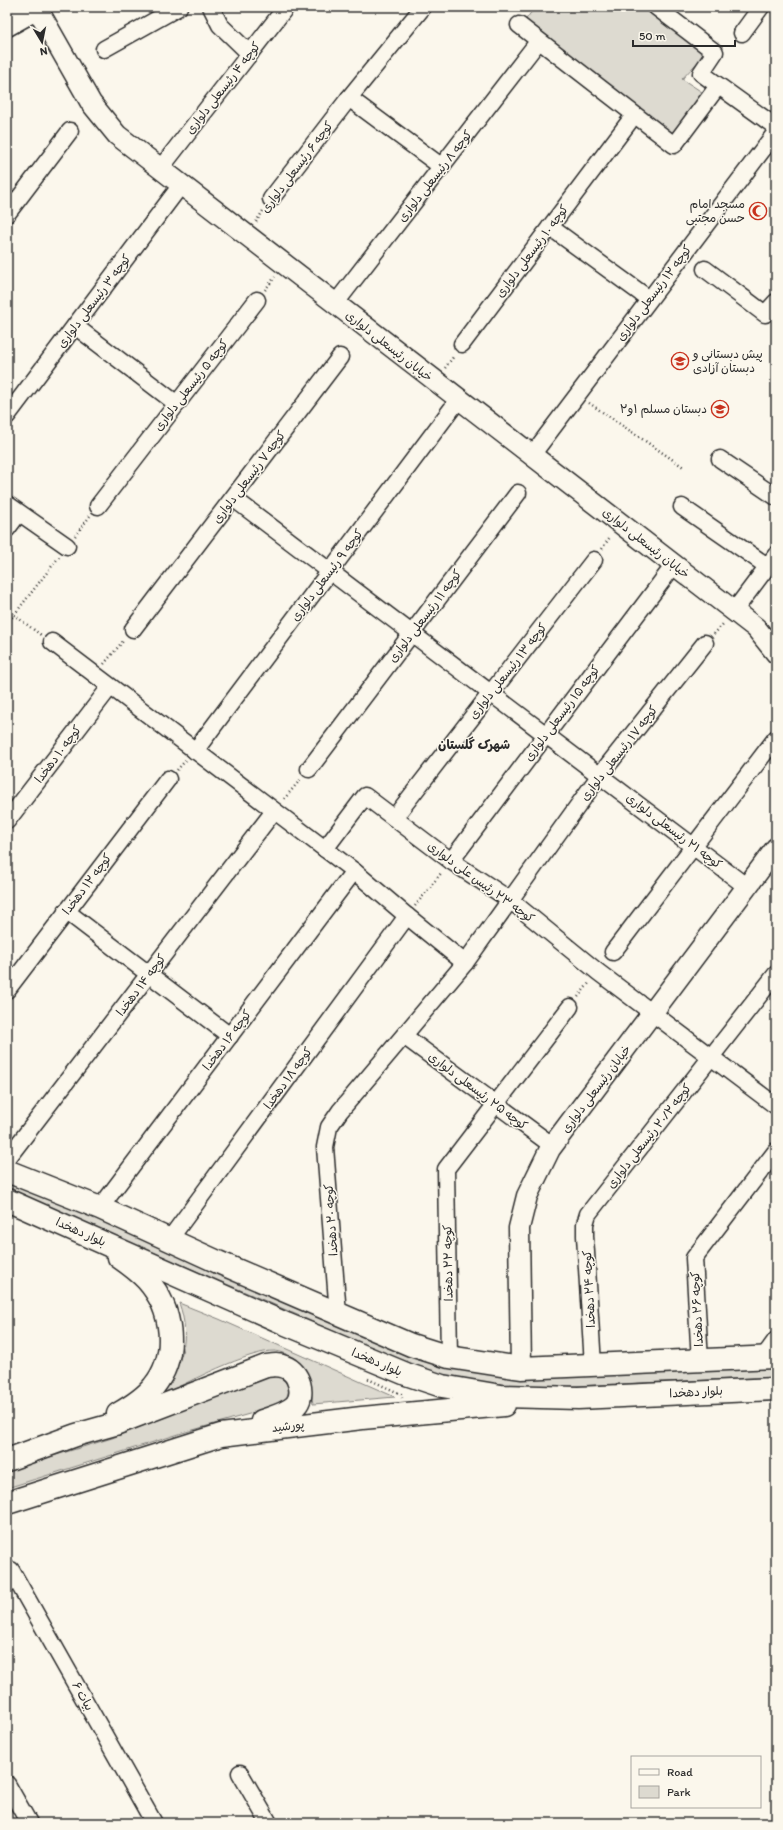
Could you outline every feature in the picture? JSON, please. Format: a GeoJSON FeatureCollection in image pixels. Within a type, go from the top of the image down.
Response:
{"type":"FeatureCollection","features":[{"type":"Feature","properties":{"kind":"main road"},"geometry":{"type":"LineString","coordinates":[[7,25],[38,8]]}},
{"type":"Feature","properties":{"kind":"main road"},"geometry":{"type":"LineString","coordinates":[[7,1171],[100,1208],[169,1240],[411,1345],[449,1357],[521,1368],[769,1358]]}},
{"type":"Feature","properties":{"kind":"main road","name":"بلوار دهخدا"},"geometry":{"type":"LineString","coordinates":[[7,1200],[286,1324],[406,1374],[442,1386],[494,1395],[578,1398],[776,1388]]}},
{"type":"Feature","properties":{"kind":"main road"},"geometry":{"type":"LineString","coordinates":[[76,1435],[131,1407],[154,1386],[161,1376],[165,1365],[169,1347],[170,1329],[163,1304],[148,1281],[131,1266],[79,1231]]}},
{"type":"Feature","properties":{"kind":"main road"},"geometry":{"type":"LineString","coordinates":[[7,1460],[76,1435],[115,1424],[266,1366],[276,1365],[290,1370],[300,1386],[300,1397],[297,1405],[281,1415],[221,1435]]}},
{"type":"Feature","properties":{"kind":"main road","name":"پورشید"},"geometry":{"type":"LineString","coordinates":[[7,1503],[221,1435],[362,1418],[578,1398]]}},
{"type":"Feature","properties":{"kind":"street"},"geometry":{"type":"LineString","coordinates":[[104,49],[179,7]]}},
{"type":"Feature","properties":{"kind":"street"},"geometry":{"type":"LineString","coordinates":[[211,7],[220,25],[250,54]]}},
{"type":"Feature","properties":{"kind":"street","name":"کوچه ۴ رئیسعلی دلواری"},"geometry":{"type":"LineString","coordinates":[[160,169],[286,7]]}},
{"type":"Feature","properties":{"kind":"street","name":"کوچه ۶ رئیسعلی دلواری"},"geometry":{"type":"LineString","coordinates":[[271,199],[349,98],[423,7]]}},
{"type":"Feature","properties":{"kind":"street"},"geometry":{"type":"LineString","coordinates":[[656,7],[675,13],[715,52],[701,73],[776,127]]}},
{"type":"Feature","properties":{"kind":"street"},"geometry":{"type":"LineString","coordinates":[[742,33],[761,7]]}},
{"type":"Feature","properties":{"kind":"street","name":"خیابان رئیسعلی دلواری"},"geometry":{"type":"LineString","coordinates":[[38,8],[91,103],[117,135],[756,628],[776,653]]}},
{"type":"Feature","properties":{"kind":"street"},"geometry":{"type":"LineString","coordinates":[[520,25],[674,145],[718,86]]}},
{"type":"Feature","properties":{"kind":"street","name":"کوچه ۸ رئیسعلی دلواری"},"geometry":{"type":"LineString","coordinates":[[335,304],[534,47]]}},
{"type":"Feature","properties":{"kind":"street"},"geometry":{"type":"LineString","coordinates":[[349,98],[442,167]]}},
{"type":"Feature","properties":{"kind":"street","name":"کوچه ۱۰ رئیسعلی دلواری"},"geometry":{"type":"LineString","coordinates":[[462,344],[630,122]]}},
{"type":"Feature","properties":{"kind":"street"},"geometry":{"type":"LineString","coordinates":[[7,214],[70,131]]}},
{"type":"Feature","properties":{"kind":"street","name":"کوچه ۱۲ رئیسعلی دلواری"},"geometry":{"type":"LineString","coordinates":[[532,456],[776,132]]}},
{"type":"Feature","properties":{"kind":"street","name":"کوچه ۳ رئیسعلی دلواری"},"geometry":{"type":"LineString","coordinates":[[7,416],[181,185]]}},
{"type":"Feature","properties":{"kind":"street"},"geometry":{"type":"LineString","coordinates":[[550,228],[649,300]]}},
{"type":"Feature","properties":{"kind":"street"},"geometry":{"type":"LineString","coordinates":[[705,269],[765,314],[776,302]]}},
{"type":"Feature","properties":{"kind":"street","name":"کوچه ۵ رئیسعلی دلواری"},"geometry":{"type":"LineString","coordinates":[[98,506],[257,300]]}},
{"type":"Feature","properties":{"kind":"street"},"geometry":{"type":"LineString","coordinates":[[75,326],[177,404]]}},
{"type":"Feature","properties":{"kind":"street","name":"کوچه ۷ رئیسعلی دلواری"},"geometry":{"type":"LineString","coordinates":[[133,629],[340,357]]}},
{"type":"Feature","properties":{"kind":"street","name":"کوچه ۹ رئیسعلی دلواری"},"geometry":{"type":"LineString","coordinates":[[195,751],[459,399]]}},
{"type":"Feature","properties":{"kind":"street"},"geometry":{"type":"LineString","coordinates":[[720,459],[776,497]]}},
{"type":"Feature","properties":{"kind":"street","name":"کوچه ۱۱ رئیسعلی دلواری"},"geometry":{"type":"LineString","coordinates":[[309,769],[518,493]]}},
{"type":"Feature","properties":{"kind":"street","name":"کوچه ۲۱ رئیسعلی دلواری"},"geometry":{"type":"LineString","coordinates":[[233,498],[747,887]]}},
{"type":"Feature","properties":{"kind":"street"},"geometry":{"type":"LineString","coordinates":[[682,507],[772,561],[734,611]]}},
{"type":"Feature","properties":{"kind":"street"},"geometry":{"type":"LineString","coordinates":[[7,529],[13,508],[67,546]]}},
{"type":"Feature","properties":{"kind":"street","name":"کوچه ۱۳ رئیسعلی دلواری"},"geometry":{"type":"LineString","coordinates":[[394,818],[594,560]]}},
{"type":"Feature","properties":{"kind":"street","name":"کوچه ۱۵ رئیسعلی دلواری"},"geometry":{"type":"LineString","coordinates":[[451,861],[674,565]]}},
{"type":"Feature","properties":{"kind":"street"},"geometry":{"type":"LineString","coordinates":[[52,642],[354,871],[465,962]]}},
{"type":"Feature","properties":{"kind":"street","name":"کوچه ۱۷ رئیسعلی دلواری"},"geometry":{"type":"LineString","coordinates":[[329,1127],[340,1111],[465,962],[600,775],[705,643]]}},
{"type":"Feature","properties":{"kind":"street","name":"کوچه ۱۰ دهخدا"},"geometry":{"type":"LineString","coordinates":[[7,821],[110,686]]}},
{"type":"Feature","properties":{"kind":"street"},"geometry":{"type":"LineString","coordinates":[[613,952],[776,738]]}},
{"type":"Feature","properties":{"kind":"street","name":"کوچه ۱۲ دهخدا"},"geometry":{"type":"LineString","coordinates":[[7,990],[168,779]]}},
{"type":"Feature","properties":{"kind":"street","name":"کوچه ۲۳ رئیس علی دلواری"},"geometry":{"type":"LineString","coordinates":[[325,849],[365,796],[451,861],[510,900],[652,1014],[776,1106]]}},
{"type":"Feature","properties":{"kind":"street","name":"کوچه ۱۴ دهخدا"},"geometry":{"type":"LineString","coordinates":[[7,1159],[274,810]]}},
{"type":"Feature","properties":{"kind":"street","name":"خیابان رئیسعلی دلواری"},"geometry":{"type":"LineString","coordinates":[[521,1368],[519,1228],[527,1196],[552,1146],[747,887],[773,859]]}},
{"type":"Feature","properties":{"kind":"street","name":"کوچه ۱۶ دهخدا"},"geometry":{"type":"LineString","coordinates":[[100,1208],[354,871]]}},
{"type":"Feature","properties":{"kind":"street"},"geometry":{"type":"LineString","coordinates":[[66,911],[230,1036]]}},
{"type":"Feature","properties":{"kind":"street","name":"کوچه ۱۸ دهخدا"},"geometry":{"type":"LineString","coordinates":[[169,1240],[407,916]]}},
{"type":"Feature","properties":{"kind":"street","name":"کوچه ۲۰/۲ رئیسعلی دلواری"},"geometry":{"type":"LineString","coordinates":[[588,1214],[776,974]]}},
{"type":"Feature","properties":{"kind":"street"},"geometry":{"type":"LineString","coordinates":[[495,1105],[570,1007]]}},
{"type":"Feature","properties":{"kind":"street","name":"کوچه ۲۵ رئیسعلی دلواری"},"geometry":{"type":"LineString","coordinates":[[404,1036],[552,1146]]}},
{"type":"Feature","properties":{"kind":"street","name":"کوچه ۲۲ دهخدا"},"geometry":{"type":"LineString","coordinates":[[449,1357],[446,1169],[495,1105]]}},
{"type":"Feature","properties":{"kind":"street","name":"کوچه ۲۰ دهخدا"},"geometry":{"type":"LineString","coordinates":[[329,1127],[325,1147],[338,1314]]}},
{"type":"Feature","properties":{"kind":"street","name":"کوچه ۲۶ دهخدا"},"geometry":{"type":"LineString","coordinates":[[700,1361],[694,1258],[776,1151]]}},
{"type":"Feature","properties":{"kind":"street","name":"کوچه ۲۴ دهخدا"},"geometry":{"type":"LineString","coordinates":[[588,1214],[585,1224],[585,1236],[593,1365]]}},
{"type":"Feature","properties":{"kind":"street"},"geometry":{"type":"LineString","coordinates":[[769,1358],[776,1340]]}},
{"type":"Feature","properties":{"kind":"street","name":"بیات ۶"},"geometry":{"type":"LineString","coordinates":[[12,1570],[154,1823]]}},
{"type":"Feature","properties":{"kind":"street"},"geometry":{"type":"LineString","coordinates":[[240,1773],[269,1823]]}},
{"type":"Feature","properties":{"kind":"street"},"geometry":{"type":"LineString","coordinates":[[7,1784],[29,1823]]}},
{"type":"Feature","properties":{"kind":"path","name":"کوچه ۶ رئیسعلی دلواری"},"geometry":{"type":"LineString","coordinates":[[247,236],[271,199]]}},
{"type":"Feature","properties":{"kind":"path"},"geometry":{"type":"LineString","coordinates":[[257,300],[284,265]]}},
{"type":"Feature","properties":{"kind":"path"},"geometry":{"type":"LineString","coordinates":[[436,382],[462,344]]}},
{"type":"Feature","properties":{"kind":"path"},"geometry":{"type":"LineString","coordinates":[[577,395],[685,468]]}},
{"type":"Feature","properties":{"kind":"path"},"geometry":{"type":"LineString","coordinates":[[7,624],[98,506]]}},
{"type":"Feature","properties":{"kind":"path"},"geometry":{"type":"LineString","coordinates":[[594,560],[620,523]]}},
{"type":"Feature","properties":{"kind":"path"},"geometry":{"type":"LineString","coordinates":[[705,643],[734,611]]}},
{"type":"Feature","properties":{"kind":"path"},"geometry":{"type":"LineString","coordinates":[[14,615],[52,642]]}},
{"type":"Feature","properties":{"kind":"path"},"geometry":{"type":"LineString","coordinates":[[95,675],[133,629]]}},
{"type":"Feature","properties":{"kind":"path"},"geometry":{"type":"LineString","coordinates":[[168,779],[195,751]]}},
{"type":"Feature","properties":{"kind":"path"},"geometry":{"type":"LineString","coordinates":[[274,810],[309,769]]}},
{"type":"Feature","properties":{"kind":"path"},"geometry":{"type":"LineString","coordinates":[[407,916],[451,861]]}},
{"type":"Feature","properties":{"kind":"path"},"geometry":{"type":"LineString","coordinates":[[570,1007],[598,972]]}},
{"type":"Feature","properties":{"kind":"green space"},"geometry":{"type":"Polygon","coordinates":[[[535,7],[648,7],[707,52],[682,79],[705,94],[674,135],[524,22],[535,7]]]}},
{"type":"Feature","properties":{"kind":"green space"},"geometry":{"type":"Polygon","coordinates":[[[7,1178],[447,1365],[776,1365],[776,1377],[550,1387],[504,1387],[455,1379],[403,1362],[7,1189],[7,1178]]]}},
{"type":"Feature","properties":{"kind":"green space"},"geometry":{"type":"Polygon","coordinates":[[[179,1303],[219,1319],[395,1397],[313,1404],[309,1381],[304,1368],[291,1356],[275,1351],[264,1352],[234,1361],[161,1396],[174,1373],[182,1351],[184,1328],[183,1316],[179,1303]]]}},
{"type":"Feature","properties":{"kind":"green space"},"geometry":{"type":"Polygon","coordinates":[[[274,1374],[284,1380],[288,1387],[287,1396],[281,1405],[179,1434],[7,1488],[7,1470],[112,1438],[274,1374]]]}},
{"type":"Feature","properties":{"kind":"place","name":"مسجد امام حسن مجتبی"},"geometry":{"type":"Point","coordinates":[758,211]}},
{"type":"Feature","properties":{"kind":"place","name":"پیش دبستانی و دبستان آزادی"},"geometry":{"type":"Point","coordinates":[680,361]}},
{"type":"Feature","properties":{"kind":"place","name":"دبستان مسلم ۱و۲"},"geometry":{"type":"Point","coordinates":[720,409]}},
{"type":"Feature","properties":{"kind":"district","name":"شهرک گلستان"},"geometry":{"type":"Point","coordinates":[474,744]}}]}
